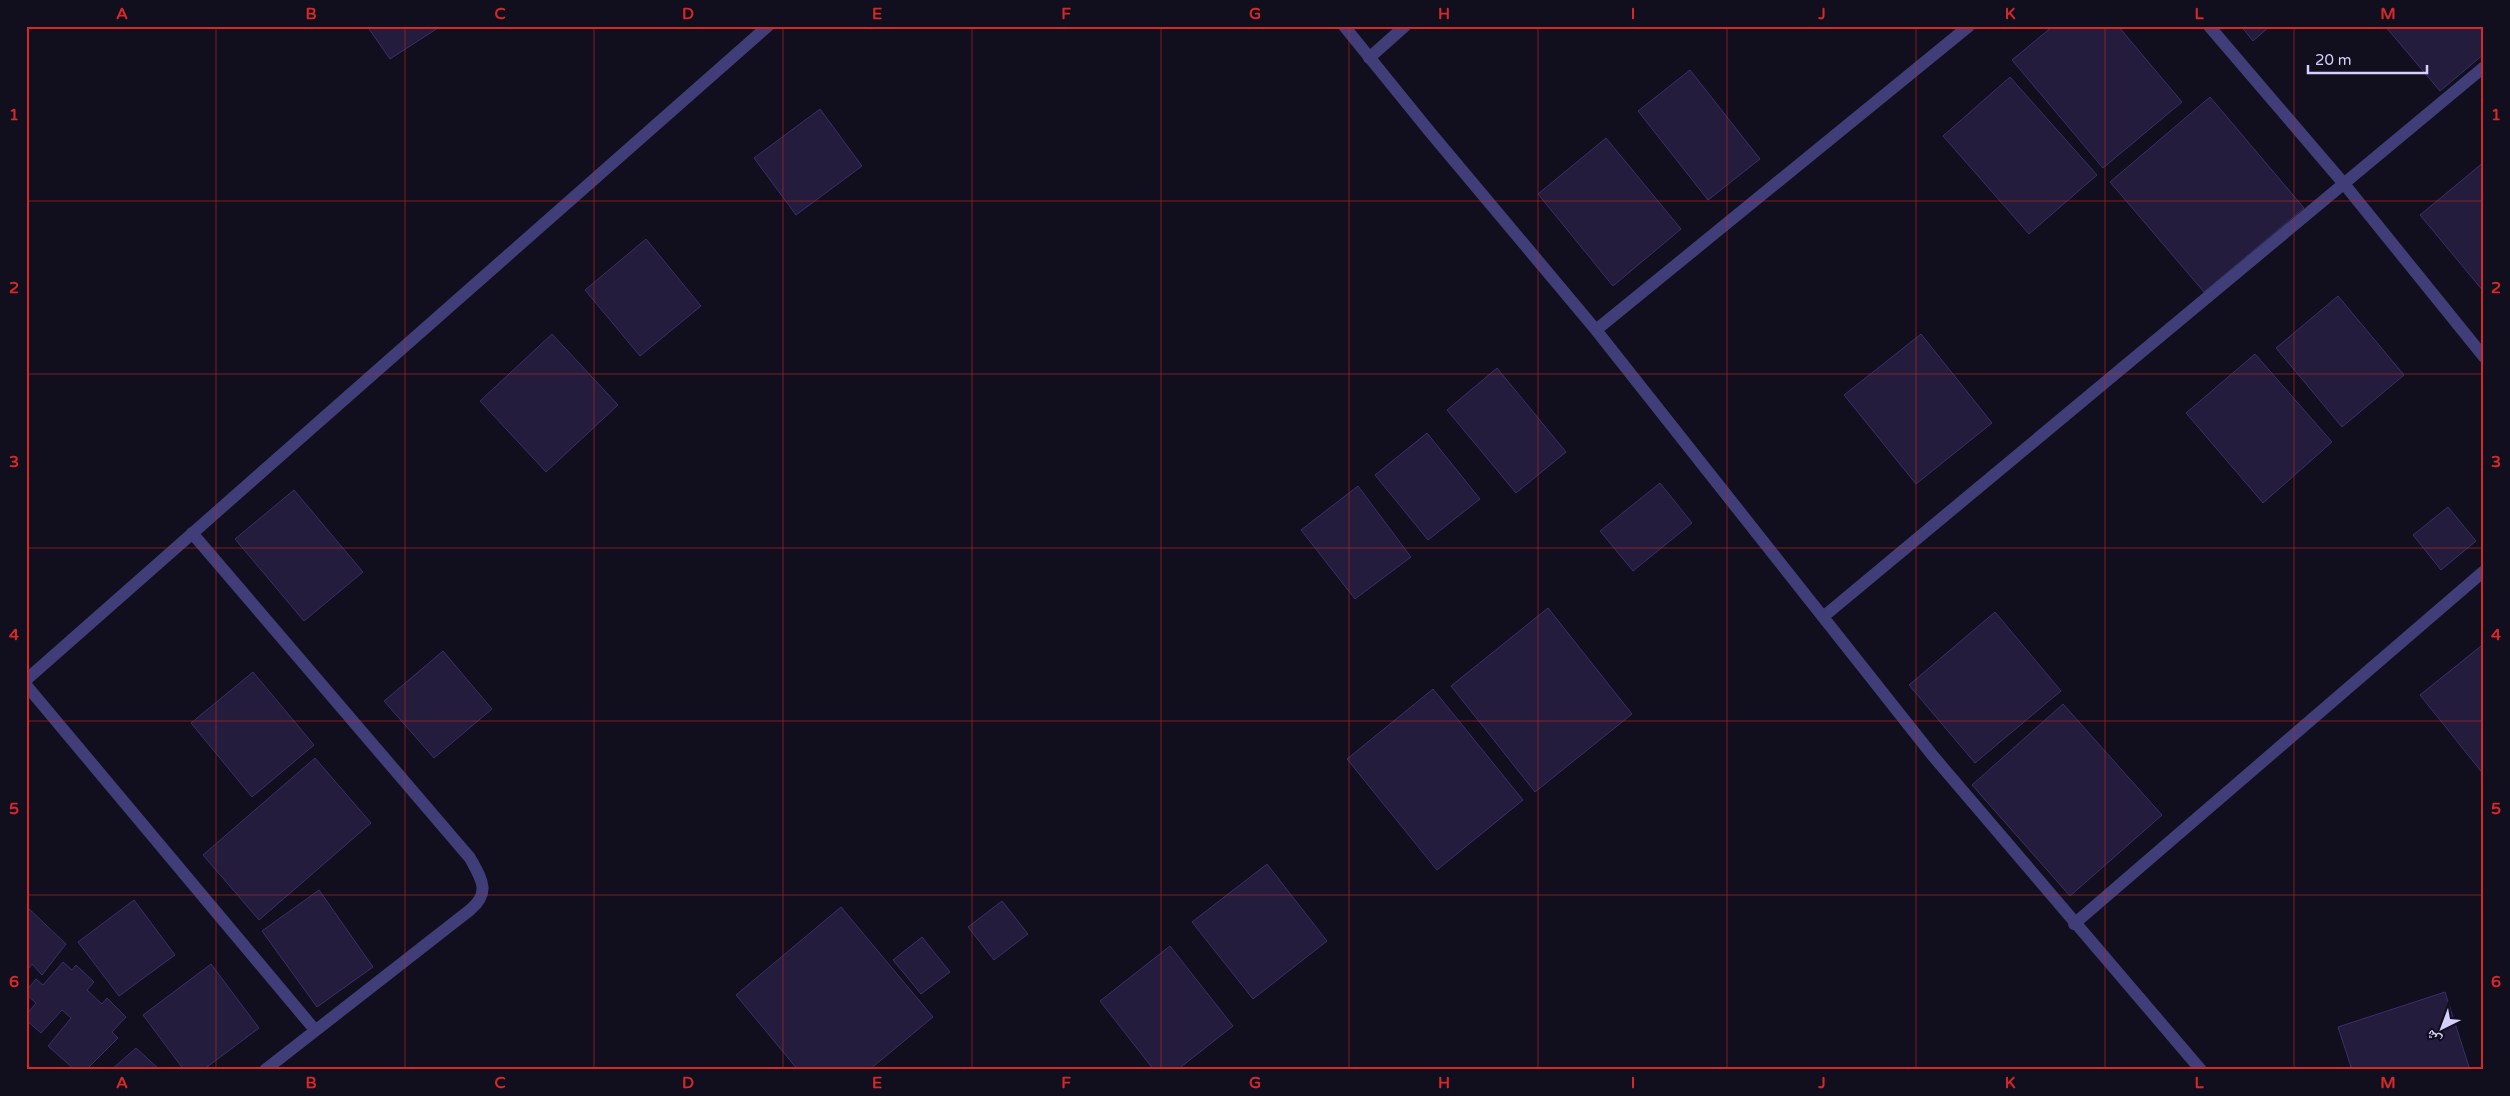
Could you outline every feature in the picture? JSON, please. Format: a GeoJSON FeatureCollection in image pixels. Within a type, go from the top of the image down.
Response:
{"type":"FeatureCollection","features":[{"type":"Feature","properties":{"kind":"street"},"geometry":{"type":"LineString","coordinates":[[26,680],[768,26]]}},
{"type":"Feature","properties":{"kind":"street"},"geometry":{"type":"LineString","coordinates":[[1344,26],[1596,330],[1933,756],[2074,924],[2201,1070]]}},
{"type":"Feature","properties":{"kind":"street"},"geometry":{"type":"LineString","coordinates":[[1370,58],[1406,26]]}},
{"type":"Feature","properties":{"kind":"street"},"geometry":{"type":"LineString","coordinates":[[1596,330],[1969,26]]}},
{"type":"Feature","properties":{"kind":"street"},"geometry":{"type":"LineString","coordinates":[[2209,26],[2345,184],[2484,357]]}},
{"type":"Feature","properties":{"kind":"street"},"geometry":{"type":"LineString","coordinates":[[1823,617],[2484,67]]}},
{"type":"Feature","properties":{"kind":"street"},"geometry":{"type":"LineString","coordinates":[[192,533],[470,858],[481,879],[483,892],[481,901],[265,1070]]}},
{"type":"Feature","properties":{"kind":"street"},"geometry":{"type":"LineString","coordinates":[[2074,924],[2484,571]]}},
{"type":"Feature","properties":{"kind":"street"},"geometry":{"type":"LineString","coordinates":[[26,685],[315,1030]]}},
{"type":"Feature","properties":{"kind":"building"},"geometry":{"type":"Polygon","coordinates":[[[367,26],[441,26],[390,59],[367,26]]]}},
{"type":"Feature","properties":{"kind":"building"},"geometry":{"type":"Polygon","coordinates":[[[2053,26],[2118,26],[2182,102],[2103,168],[2012,60],[2053,26]]]}},
{"type":"Feature","properties":{"kind":"building"},"geometry":{"type":"Polygon","coordinates":[[[2241,26],[2270,26],[2253,41],[2241,26]]]}},
{"type":"Feature","properties":{"kind":"building"},"geometry":{"type":"Polygon","coordinates":[[[2385,26],[2484,26],[2484,54],[2440,91],[2385,26]]]}},
{"type":"Feature","properties":{"kind":"building"},"geometry":{"type":"Polygon","coordinates":[[[1690,70],[1760,159],[1708,200],[1638,111],[1690,70]]]}},
{"type":"Feature","properties":{"kind":"building"},"geometry":{"type":"Polygon","coordinates":[[[2010,77],[2097,175],[2029,234],[1943,136],[2010,77]]]}},
{"type":"Feature","properties":{"kind":"building"},"geometry":{"type":"Polygon","coordinates":[[[2210,97],[2304,208],[2204,292],[2110,182],[2210,97]]]}},
{"type":"Feature","properties":{"kind":"building"},"geometry":{"type":"Polygon","coordinates":[[[820,109],[862,166],[796,215],[754,158],[820,109]]]}},
{"type":"Feature","properties":{"kind":"building"},"geometry":{"type":"Polygon","coordinates":[[[1606,138],[1681,229],[1613,286],[1538,194],[1606,138]]]}},
{"type":"Feature","properties":{"kind":"building"},"geometry":{"type":"Polygon","coordinates":[[[2484,162],[2484,292],[2420,215],[2484,162]]]}},
{"type":"Feature","properties":{"kind":"building"},"geometry":{"type":"Polygon","coordinates":[[[646,239],[701,306],[640,356],[585,290],[646,239]]]}},
{"type":"Feature","properties":{"kind":"building"},"geometry":{"type":"Polygon","coordinates":[[[2338,296],[2404,375],[2342,427],[2276,348],[2338,296]]]}},
{"type":"Feature","properties":{"kind":"building"},"geometry":{"type":"Polygon","coordinates":[[[552,334],[618,405],[546,472],[480,401],[552,334]]]}},
{"type":"Feature","properties":{"kind":"building"},"geometry":{"type":"Polygon","coordinates":[[[1921,334],[1992,423],[1916,484],[1844,395],[1921,334]]]}},
{"type":"Feature","properties":{"kind":"building"},"geometry":{"type":"Polygon","coordinates":[[[2255,354],[2332,442],[2263,503],[2186,413],[2255,354]]]}},
{"type":"Feature","properties":{"kind":"building"},"geometry":{"type":"Polygon","coordinates":[[[1497,368],[1566,452],[1516,493],[1447,410],[1497,368]]]}},
{"type":"Feature","properties":{"kind":"building"},"geometry":{"type":"Polygon","coordinates":[[[1427,433],[1480,499],[1428,540],[1375,475],[1427,433]]]}},
{"type":"Feature","properties":{"kind":"building"},"geometry":{"type":"Polygon","coordinates":[[[1660,483],[1692,523],[1633,571],[1600,531],[1660,483]]]}},
{"type":"Feature","properties":{"kind":"building"},"geometry":{"type":"Polygon","coordinates":[[[1358,486],[1411,557],[1355,599],[1301,530],[1358,486]]]}},
{"type":"Feature","properties":{"kind":"building"},"geometry":{"type":"Polygon","coordinates":[[[294,490],[363,572],[304,621],[235,539],[294,490]]]}},
{"type":"Feature","properties":{"kind":"building"},"geometry":{"type":"Polygon","coordinates":[[[2448,507],[2476,541],[2441,570],[2413,535],[2448,507]]]}},
{"type":"Feature","properties":{"kind":"building"},"geometry":{"type":"Polygon","coordinates":[[[1548,608],[1632,714],[1535,792],[1451,686],[1548,608]]]}},
{"type":"Feature","properties":{"kind":"building"},"geometry":{"type":"Polygon","coordinates":[[[1995,612],[2061,691],[1975,763],[1909,685],[1995,612]]]}},
{"type":"Feature","properties":{"kind":"building"},"geometry":{"type":"Polygon","coordinates":[[[2481,646],[2484,650],[2484,775],[2420,695],[2481,646]]]}},
{"type":"Feature","properties":{"kind":"building"},"geometry":{"type":"Polygon","coordinates":[[[443,651],[492,709],[434,758],[384,701],[443,651]]]}},
{"type":"Feature","properties":{"kind":"building"},"geometry":{"type":"Polygon","coordinates":[[[253,672],[314,745],[252,797],[191,723],[253,672]]]}},
{"type":"Feature","properties":{"kind":"building"},"geometry":{"type":"Polygon","coordinates":[[[1433,689],[1523,800],[1437,870],[1347,759],[1433,689]]]}},
{"type":"Feature","properties":{"kind":"building"},"geometry":{"type":"Polygon","coordinates":[[[2063,704],[2162,815],[2070,896],[1972,785],[2063,704]]]}},
{"type":"Feature","properties":{"kind":"building"},"geometry":{"type":"Polygon","coordinates":[[[315,758],[371,823],[259,920],[203,855],[315,758]]]}},
{"type":"Feature","properties":{"kind":"building"},"geometry":{"type":"Polygon","coordinates":[[[1267,864],[1327,941],[1253,999],[1192,922],[1267,864]]]}},
{"type":"Feature","properties":{"kind":"building"},"geometry":{"type":"Polygon","coordinates":[[[319,890],[373,967],[317,1007],[262,931],[319,890]]]}},
{"type":"Feature","properties":{"kind":"building"},"geometry":{"type":"Polygon","coordinates":[[[134,900],[175,955],[119,996],[78,942],[134,900]]]}},
{"type":"Feature","properties":{"kind":"building"},"geometry":{"type":"Polygon","coordinates":[[[1002,901],[1028,934],[994,960],[968,927],[1002,901]]]}},
{"type":"Feature","properties":{"kind":"building"},"geometry":{"type":"Polygon","coordinates":[[[26,906],[66,944],[42,975],[32,964],[26,972],[26,906]]]}},
{"type":"Feature","properties":{"kind":"building"},"geometry":{"type":"Polygon","coordinates":[[[841,907],[933,1017],[869,1070],[798,1070],[736,995],[841,907]]]}},
{"type":"Feature","properties":{"kind":"building"},"geometry":{"type":"Polygon","coordinates":[[[922,937],[950,972],[921,994],[893,960],[922,937]]]}},
{"type":"Feature","properties":{"kind":"building"},"geometry":{"type":"Polygon","coordinates":[[[1170,946],[1233,1026],[1177,1070],[1154,1070],[1100,1001],[1170,946]]]}},
{"type":"Feature","properties":{"kind":"building"},"geometry":{"type":"Polygon","coordinates":[[[63,962],[72,970],[76,965],[94,982],[87,990],[102,1004],[107,998],[126,1017],[112,1032],[118,1038],[86,1070],[75,1070],[48,1046],[71,1018],[62,1010],[41,1033],[26,1020],[26,1015],[36,1003],[26,994],[26,991],[36,979],[43,985],[63,962]]]}},
{"type":"Feature","properties":{"kind":"building"},"geometry":{"type":"Polygon","coordinates":[[[211,964],[259,1028],[203,1070],[184,1070],[143,1015],[211,964]]]}},
{"type":"Feature","properties":{"kind":"building"},"geometry":{"type":"Polygon","coordinates":[[[2445,992],[2470,1070],[2352,1070],[2338,1027],[2445,992]]]}},
{"type":"Feature","properties":{"kind":"building"},"geometry":{"type":"Polygon","coordinates":[[[136,1048],[160,1070],[111,1070],[136,1048]]]}}]}
